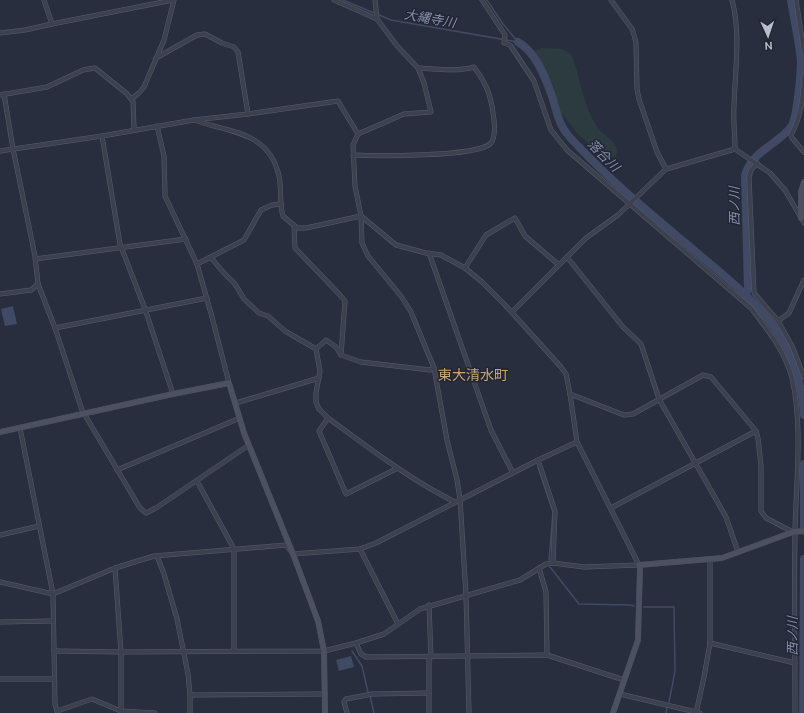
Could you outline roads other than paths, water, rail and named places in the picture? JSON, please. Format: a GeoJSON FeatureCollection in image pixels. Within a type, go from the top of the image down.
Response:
{"type":"FeatureCollection","features":[{"type":"Feature","properties":{"kind":"street"},"geometry":{"type":"LineString","coordinates":[[44,0],[52,24]]}},
{"type":"Feature","properties":{"kind":"street"},"geometry":{"type":"LineString","coordinates":[[0,33],[25,30],[174,0],[164,40],[144,86],[139,93],[131,99]]}},
{"type":"Feature","properties":{"kind":"street"},"geometry":{"type":"LineString","coordinates":[[334,0],[377,18]]}},
{"type":"Feature","properties":{"kind":"street"},"geometry":{"type":"LineString","coordinates":[[375,0],[377,18],[398,47],[418,68],[424,83],[431,112],[404,114],[358,134],[353,145],[353,155],[355,186],[361,216],[362,243],[368,256],[401,296],[411,312],[434,368],[444,426],[460,499],[466,595],[469,713]]}},
{"type":"Feature","properties":{"kind":"street"},"geometry":{"type":"LineString","coordinates":[[482,0],[505,39],[504,43],[510,45],[534,81],[551,130],[567,150],[751,308],[768,330],[787,363],[792,377],[798,418],[795,713]]}},
{"type":"Feature","properties":{"kind":"street"},"geometry":{"type":"LineString","coordinates":[[610,0],[632,29],[634,35],[636,43],[637,88],[639,99],[657,152],[666,169]]}},
{"type":"Feature","properties":{"kind":"street"},"geometry":{"type":"LineString","coordinates":[[732,0],[737,25],[734,107],[735,149]]}},
{"type":"Feature","properties":{"kind":"street"},"geometry":{"type":"LineString","coordinates":[[796,0],[804,52]]}},
{"type":"Feature","properties":{"kind":"street"},"geometry":{"type":"LineString","coordinates":[[156,58],[201,34],[205,34],[222,43],[234,47],[238,52],[248,114]]}},
{"type":"Feature","properties":{"kind":"street"},"geometry":{"type":"LineString","coordinates":[[353,155],[388,156],[450,153],[478,150],[490,144],[494,138],[493,110],[489,93],[474,67],[445,70],[418,68]]}},
{"type":"Feature","properties":{"kind":"street"},"geometry":{"type":"LineString","coordinates":[[134,129],[133,101],[95,68],[83,70],[47,87],[2,94],[35,259],[38,284],[55,328],[83,413],[140,508],[146,513],[249,445]]}},
{"type":"Feature","properties":{"kind":"street"},"geometry":{"type":"LineString","coordinates":[[803,150],[791,135],[797,124],[804,77]]}},
{"type":"Feature","properties":{"kind":"street"},"geometry":{"type":"LineString","coordinates":[[0,151],[102,136],[134,129],[194,120],[338,101],[358,134]]}},
{"type":"Feature","properties":{"kind":"street"},"geometry":{"type":"LineString","coordinates":[[194,120],[254,139],[269,151],[277,170],[283,216],[297,228],[306,228],[361,216],[393,243],[441,255],[465,268],[482,282],[512,312],[562,368],[566,374],[577,442],[640,568],[638,640],[613,713]]}},
{"type":"Feature","properties":{"kind":"street"},"geometry":{"type":"LineString","coordinates":[[157,126],[164,156],[165,196],[197,264],[229,383],[249,445],[293,554],[318,622],[324,651],[325,713]]}},
{"type":"Feature","properties":{"kind":"street"},"geometry":{"type":"LineString","coordinates":[[102,136],[120,244],[145,310],[173,394]]}},
{"type":"Feature","properties":{"kind":"street"},"geometry":{"type":"LineString","coordinates":[[512,312],[586,238],[618,215],[666,169],[735,149],[770,173],[785,190],[803,220]]}},
{"type":"Feature","properties":{"kind":"street"},"geometry":{"type":"LineString","coordinates":[[754,161],[749,177],[754,293],[778,321],[792,346],[804,377]]}},
{"type":"Feature","properties":{"kind":"street"},"geometry":{"type":"LineString","coordinates":[[803,220],[801,192],[804,182]]}},
{"type":"Feature","properties":{"kind":"street"},"geometry":{"type":"LineString","coordinates":[[197,264],[244,240],[261,210],[272,205],[281,204]]}},
{"type":"Feature","properties":{"kind":"street"},"geometry":{"type":"LineString","coordinates":[[465,268],[486,235],[515,218],[525,236],[559,265]]}},
{"type":"Feature","properties":{"kind":"street"},"geometry":{"type":"LineString","coordinates":[[294,225],[295,248],[345,301],[341,355]]}},
{"type":"Feature","properties":{"kind":"street"},"geometry":{"type":"LineString","coordinates":[[35,259],[186,239]]}},
{"type":"Feature","properties":{"kind":"street"},"geometry":{"type":"LineString","coordinates":[[429,253],[491,430],[513,474]]}},
{"type":"Feature","properties":{"kind":"street"},"geometry":{"type":"LineString","coordinates":[[567,257],[623,327],[641,344],[659,399],[726,517],[738,552]]}},
{"type":"Feature","properties":{"kind":"street"},"geometry":{"type":"LineString","coordinates":[[210,258],[214,260],[235,284],[244,299],[259,313],[268,316],[285,331],[316,349],[320,372],[316,402],[319,409],[328,418],[396,469],[432,491],[455,502]]}},
{"type":"Feature","properties":{"kind":"street"},"geometry":{"type":"LineString","coordinates":[[778,321],[789,313],[804,280]]}},
{"type":"Feature","properties":{"kind":"street"},"geometry":{"type":"LineString","coordinates":[[0,294],[31,290],[38,284]]}},
{"type":"Feature","properties":{"kind":"street"},"geometry":{"type":"LineString","coordinates":[[55,328],[207,298]]}},
{"type":"Feature","properties":{"kind":"street"},"geometry":{"type":"LineString","coordinates":[[316,349],[326,340],[336,347],[341,355],[361,362],[430,370],[434,368]]}},
{"type":"Feature","properties":{"kind":"street"},"geometry":{"type":"LineString","coordinates":[[570,394],[624,415],[633,414],[703,375],[711,377],[756,432],[761,466],[761,511],[766,518],[798,531]]}},
{"type":"Feature","properties":{"kind":"street"},"geometry":{"type":"LineString","coordinates":[[236,403],[319,378]]}},
{"type":"Feature","properties":{"kind":"street"},"geometry":{"type":"LineString","coordinates":[[0,432],[83,413],[229,383]]}},
{"type":"Feature","properties":{"kind":"street"},"geometry":{"type":"LineString","coordinates":[[117,470],[240,418]]}},
{"type":"Feature","properties":{"kind":"street"},"geometry":{"type":"LineString","coordinates":[[328,418],[319,431],[346,494],[396,469]]}},
{"type":"Feature","properties":{"kind":"street"},"geometry":{"type":"LineString","coordinates":[[20,428],[53,594],[54,679],[55,704],[57,711],[92,699],[121,712],[155,713]]}},
{"type":"Feature","properties":{"kind":"street"},"geometry":{"type":"LineString","coordinates":[[611,508],[696,462],[756,432]]}},
{"type":"Feature","properties":{"kind":"street"},"geometry":{"type":"LineString","coordinates":[[293,554],[360,548],[376,543],[460,499],[577,442]]}},
{"type":"Feature","properties":{"kind":"street"},"geometry":{"type":"LineString","coordinates":[[538,460],[555,511],[553,563]]}},
{"type":"Feature","properties":{"kind":"street"},"geometry":{"type":"LineString","coordinates":[[197,480],[234,550],[234,651]]}},
{"type":"Feature","properties":{"kind":"street"},"geometry":{"type":"LineString","coordinates":[[0,535],[39,526]]}},
{"type":"Feature","properties":{"kind":"street"},"geometry":{"type":"LineString","coordinates":[[54,651],[324,651],[384,634],[428,605],[520,580],[546,564],[553,563],[584,567],[639,565],[722,558],[798,531]]}},
{"type":"Feature","properties":{"kind":"street"},"geometry":{"type":"LineString","coordinates":[[0,581],[53,594],[115,568],[157,556],[286,546],[293,554]]}},
{"type":"Feature","properties":{"kind":"street"},"geometry":{"type":"LineString","coordinates":[[360,548],[398,624]]}},
{"type":"Feature","properties":{"kind":"street"},"geometry":{"type":"LineString","coordinates":[[157,556],[164,574],[177,619],[188,674],[190,713]]}},
{"type":"Feature","properties":{"kind":"street"},"geometry":{"type":"LineString","coordinates":[[620,694],[697,713],[710,643],[710,559]]}},
{"type":"Feature","properties":{"kind":"street"},"geometry":{"type":"LineString","coordinates":[[115,568],[121,652],[121,712]]}},
{"type":"Feature","properties":{"kind":"street"},"geometry":{"type":"LineString","coordinates":[[539,568],[546,592],[547,655]]}},
{"type":"Feature","properties":{"kind":"street"},"geometry":{"type":"LineString","coordinates":[[428,605],[430,657],[429,713]]}},
{"type":"Feature","properties":{"kind":"street"},"geometry":{"type":"LineString","coordinates":[[0,622],[53,621]]}},
{"type":"Feature","properties":{"kind":"street"},"geometry":{"type":"LineString","coordinates":[[356,643],[361,654],[366,657],[547,655],[624,680]]}},
{"type":"Feature","properties":{"kind":"street"},"geometry":{"type":"LineString","coordinates":[[710,643],[795,663]]}},
{"type":"Feature","properties":{"kind":"street"},"geometry":{"type":"LineString","coordinates":[[0,679],[54,679]]}},
{"type":"Feature","properties":{"kind":"street"},"geometry":{"type":"LineString","coordinates":[[347,713],[344,702],[346,699],[372,694],[429,693]]}},
{"type":"Feature","properties":{"kind":"street"},"geometry":{"type":"LineString","coordinates":[[190,695],[325,694]]}},
{"type":"Feature","properties":{"kind":"water"},"geometry":{"type":"Polygon","coordinates":[[[13,306],[17,324],[5,326],[1,309],[13,306]]]}},
{"type":"Feature","properties":{"kind":"water"},"geometry":{"type":"Polygon","coordinates":[[[351,656],[354,667],[339,671],[336,660],[351,656]]]}},
{"type":"Feature","properties":{"kind":"waterway","name":"大縄寺川"},"geometry":{"type":"LineString","coordinates":[[343,0],[391,20],[518,42]]}},
{"type":"Feature","properties":{"kind":"waterway","name":"落合川"},"geometry":{"type":"LineString","coordinates":[[487,0],[503,24],[518,42]]}},
{"type":"Feature","properties":{"kind":"waterway","name":"西ノ川"},"geometry":{"type":"LineString","coordinates":[[745,294],[748,289],[745,175],[753,160],[791,127],[797,106],[801,61],[791,0]]}},
{"type":"Feature","properties":{"kind":"waterway","name":"落合川"},"geometry":{"type":"LineString","coordinates":[[518,42],[534,57],[542,71],[552,95],[560,122],[572,140],[632,198],[750,299],[767,318],[781,338],[792,360],[800,386],[804,415]]}},
{"type":"Feature","properties":{"kind":"waterway","name":"西ノ川"},"geometry":{"type":"LineString","coordinates":[[804,464],[804,531]]}},
{"type":"Feature","properties":{"kind":"waterway"},"geometry":{"type":"LineString","coordinates":[[538,467],[553,512],[549,560]]}},
{"type":"Feature","properties":{"kind":"waterway","name":"西ノ川"},"geometry":{"type":"LineString","coordinates":[[803,713],[804,559]]}},
{"type":"Feature","properties":{"kind":"waterway"},"geometry":{"type":"LineString","coordinates":[[550,567],[579,604],[634,606]]}},
{"type":"Feature","properties":{"kind":"waterway"},"geometry":{"type":"LineString","coordinates":[[644,607],[674,607],[675,671],[669,702]]}},
{"type":"Feature","properties":{"kind":"waterway"},"geometry":{"type":"LineString","coordinates":[[352,651],[362,666],[368,692]]}},
{"type":"Feature","properties":{"kind":"waterway"},"geometry":{"type":"LineString","coordinates":[[370,696],[374,713]]}},
{"type":"Feature","properties":{"kind":"waterway"},"geometry":{"type":"LineString","coordinates":[[666,713],[667,708]]}},
{"type":"Feature","properties":{"kind":"district","name":"東大清水町"},"geometry":{"type":"Point","coordinates":[473,375]}}]}
